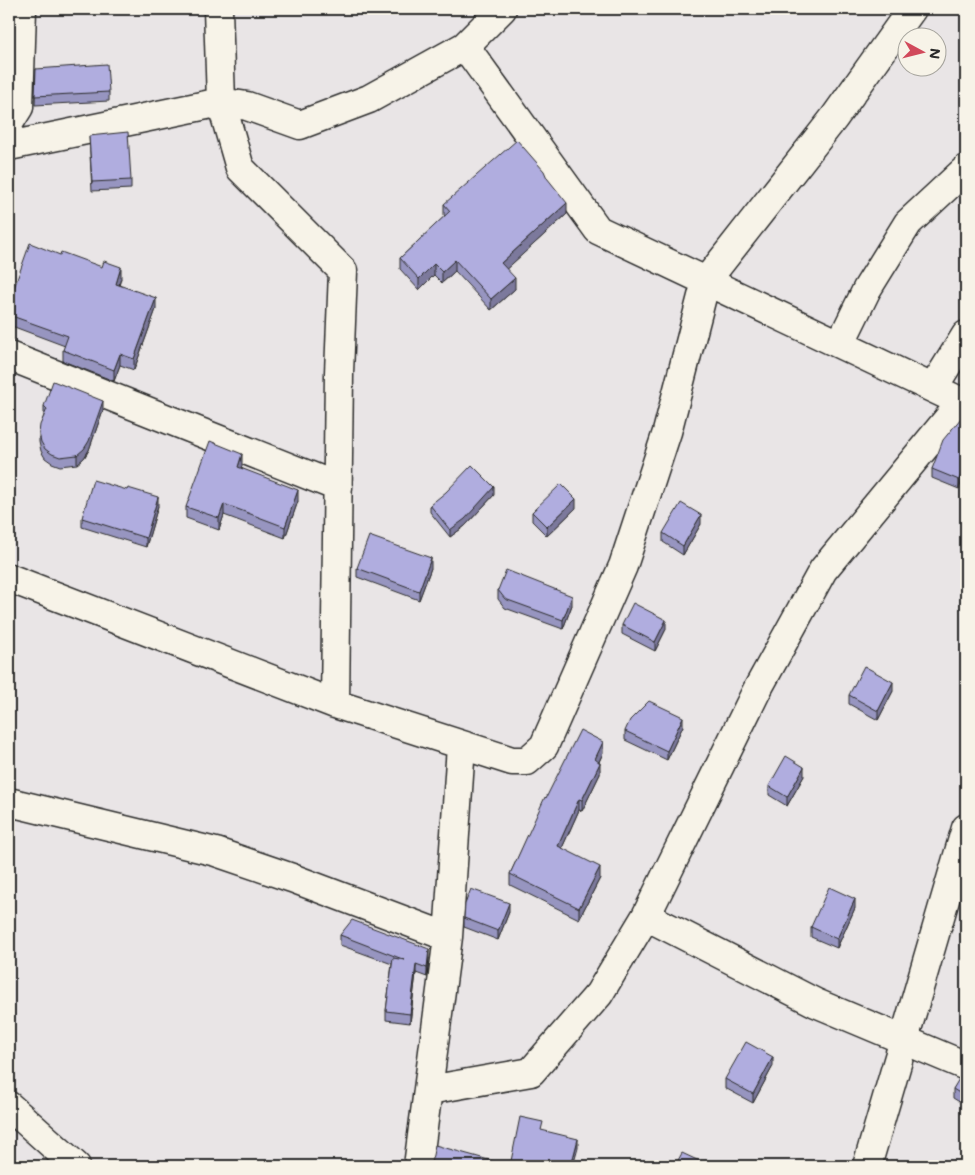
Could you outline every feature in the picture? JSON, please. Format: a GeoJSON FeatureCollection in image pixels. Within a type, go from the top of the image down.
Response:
{"type":"FeatureCollection","features":[{"type":"Feature","properties":{"kind":"street"},"geometry":{"type":"LineString","coordinates":[[9,124],[19,108],[22,9]]}},
{"type":"Feature","properties":{"kind":"street"},"geometry":{"type":"LineString","coordinates":[[218,9],[221,102],[240,168],[343,271],[339,373],[335,704]]}},
{"type":"Feature","properties":{"kind":"street"},"geometry":{"type":"LineString","coordinates":[[9,146],[221,102],[247,106],[300,125],[369,99],[465,46],[502,9]]}},
{"type":"Feature","properties":{"kind":"street"},"geometry":{"type":"LineString","coordinates":[[9,578],[335,704],[512,762],[527,761],[544,746],[623,566],[667,432],[706,281],[834,118],[912,9]]}},
{"type":"Feature","properties":{"kind":"street"},"geometry":{"type":"LineString","coordinates":[[429,1090],[530,1072],[599,994],[646,916],[757,690],[823,570],[964,403],[598,230],[465,46]]}},
{"type":"Feature","properties":{"kind":"street"},"geometry":{"type":"LineString","coordinates":[[840,344],[867,289],[908,223],[966,169]]}},
{"type":"Feature","properties":{"kind":"street"},"geometry":{"type":"LineString","coordinates":[[933,388],[966,335]]}},
{"type":"Feature","properties":{"kind":"street"},"geometry":{"type":"LineString","coordinates":[[9,356],[338,487]]}},
{"type":"Feature","properties":{"kind":"street"},"geometry":{"type":"LineString","coordinates":[[418,1166],[448,937],[461,746]]}},
{"type":"Feature","properties":{"kind":"street"},"geometry":{"type":"LineString","coordinates":[[9,802],[216,852],[292,878],[448,937]]}},
{"type":"Feature","properties":{"kind":"street"},"geometry":{"type":"LineString","coordinates":[[867,1166],[904,1041],[961,862],[966,828]]}},
{"type":"Feature","properties":{"kind":"street"},"geometry":{"type":"LineString","coordinates":[[646,916],[816,1003],[966,1066]]}},
{"type":"Feature","properties":{"kind":"street"},"geometry":{"type":"LineString","coordinates":[[9,1106],[76,1166]]}},
{"type":"Feature","properties":{"kind":"building"},"geometry":{"type":"Polygon","coordinates":[[[107,64],[109,92],[35,96],[36,69],[107,64]]]}},
{"type":"Feature","properties":{"kind":"building"},"geometry":{"type":"Polygon","coordinates":[[[128,132],[131,180],[92,182],[89,136],[128,132]]]}},
{"type":"Feature","properties":{"kind":"building"},"geometry":{"type":"Polygon","coordinates":[[[517,140],[544,171],[547,178],[567,203],[501,263],[515,278],[491,299],[455,260],[442,272],[434,264],[419,279],[400,258],[450,211],[444,204],[517,140]]]}},
{"type":"Feature","properties":{"kind":"building"},"geometry":{"type":"Polygon","coordinates":[[[30,243],[60,255],[61,252],[102,267],[104,261],[121,267],[116,284],[156,298],[134,359],[120,354],[114,370],[63,350],[68,336],[9,315],[9,302],[30,243]]]}},
{"type":"Feature","properties":{"kind":"building"},"geometry":{"type":"Polygon","coordinates":[[[53,381],[103,401],[89,441],[77,455],[60,457],[45,449],[41,442],[40,425],[47,409],[44,406],[53,381]]]}},
{"type":"Feature","properties":{"kind":"building"},"geometry":{"type":"Polygon","coordinates":[[[966,412],[966,463],[959,480],[932,469],[943,440],[966,412]]]}},
{"type":"Feature","properties":{"kind":"building"},"geometry":{"type":"Polygon","coordinates":[[[210,441],[242,454],[238,467],[298,490],[285,527],[224,504],[219,518],[186,507],[210,441]]]}},
{"type":"Feature","properties":{"kind":"building"},"geometry":{"type":"Polygon","coordinates":[[[472,465],[494,487],[465,519],[450,530],[430,505],[446,492],[472,465]]]}},
{"type":"Feature","properties":{"kind":"building"},"geometry":{"type":"Polygon","coordinates":[[[93,480],[158,497],[146,538],[82,518],[93,480]]]}},
{"type":"Feature","properties":{"kind":"building"},"geometry":{"type":"Polygon","coordinates":[[[561,484],[576,499],[547,527],[532,512],[561,484]]]}},
{"type":"Feature","properties":{"kind":"building"},"geometry":{"type":"Polygon","coordinates":[[[681,503],[701,515],[683,546],[663,533],[681,503]]]}},
{"type":"Feature","properties":{"kind":"building"},"geometry":{"type":"Polygon","coordinates":[[[369,536],[431,558],[419,591],[357,568],[369,536]]]}},
{"type":"Feature","properties":{"kind":"building"},"geometry":{"type":"Polygon","coordinates":[[[506,570],[572,596],[563,620],[505,599],[498,590],[506,570]]]}},
{"type":"Feature","properties":{"kind":"building"},"geometry":{"type":"Polygon","coordinates":[[[633,603],[666,620],[655,642],[622,625],[633,603]]]}},
{"type":"Feature","properties":{"kind":"building"},"geometry":{"type":"Polygon","coordinates":[[[864,666],[893,682],[878,711],[849,695],[864,666]]]}},
{"type":"Feature","properties":{"kind":"building"},"geometry":{"type":"Polygon","coordinates":[[[649,701],[683,717],[667,751],[625,731],[630,720],[649,701]]]}},
{"type":"Feature","properties":{"kind":"building"},"geometry":{"type":"Polygon","coordinates":[[[580,730],[603,742],[595,759],[600,763],[582,800],[579,799],[558,846],[600,867],[579,908],[510,874],[545,797],[580,730]]]}},
{"type":"Feature","properties":{"kind":"building"},"geometry":{"type":"Polygon","coordinates":[[[786,756],[804,767],[787,797],[769,786],[786,756]]]}},
{"type":"Feature","properties":{"kind":"building"},"geometry":{"type":"Polygon","coordinates":[[[829,887],[855,899],[837,939],[811,927],[829,887]]]}},
{"type":"Feature","properties":{"kind":"building"},"geometry":{"type":"Polygon","coordinates":[[[471,889],[509,903],[498,931],[464,918],[465,904],[471,889]]]}},
{"type":"Feature","properties":{"kind":"building"},"geometry":{"type":"Polygon","coordinates":[[[352,920],[429,949],[427,968],[416,964],[410,1014],[386,1011],[393,958],[405,960],[340,935],[352,920]]]}},
{"type":"Feature","properties":{"kind":"building"},"geometry":{"type":"Polygon","coordinates":[[[746,1042],[773,1057],[753,1094],[725,1079],[746,1042]]]}},
{"type":"Feature","properties":{"kind":"building"},"geometry":{"type":"Polygon","coordinates":[[[963,1072],[966,1072],[966,1097],[953,1089],[963,1072]]]}},
{"type":"Feature","properties":{"kind":"building"},"geometry":{"type":"Polygon","coordinates":[[[520,1117],[543,1122],[541,1130],[578,1139],[571,1166],[510,1166],[520,1117]]]}},
{"type":"Feature","properties":{"kind":"building"},"geometry":{"type":"Polygon","coordinates":[[[435,1145],[496,1162],[495,1166],[426,1166],[431,1162],[435,1145]]]}},
{"type":"Feature","properties":{"kind":"building"},"geometry":{"type":"Polygon","coordinates":[[[682,1153],[710,1166],[675,1166],[682,1153]]]}}]}
